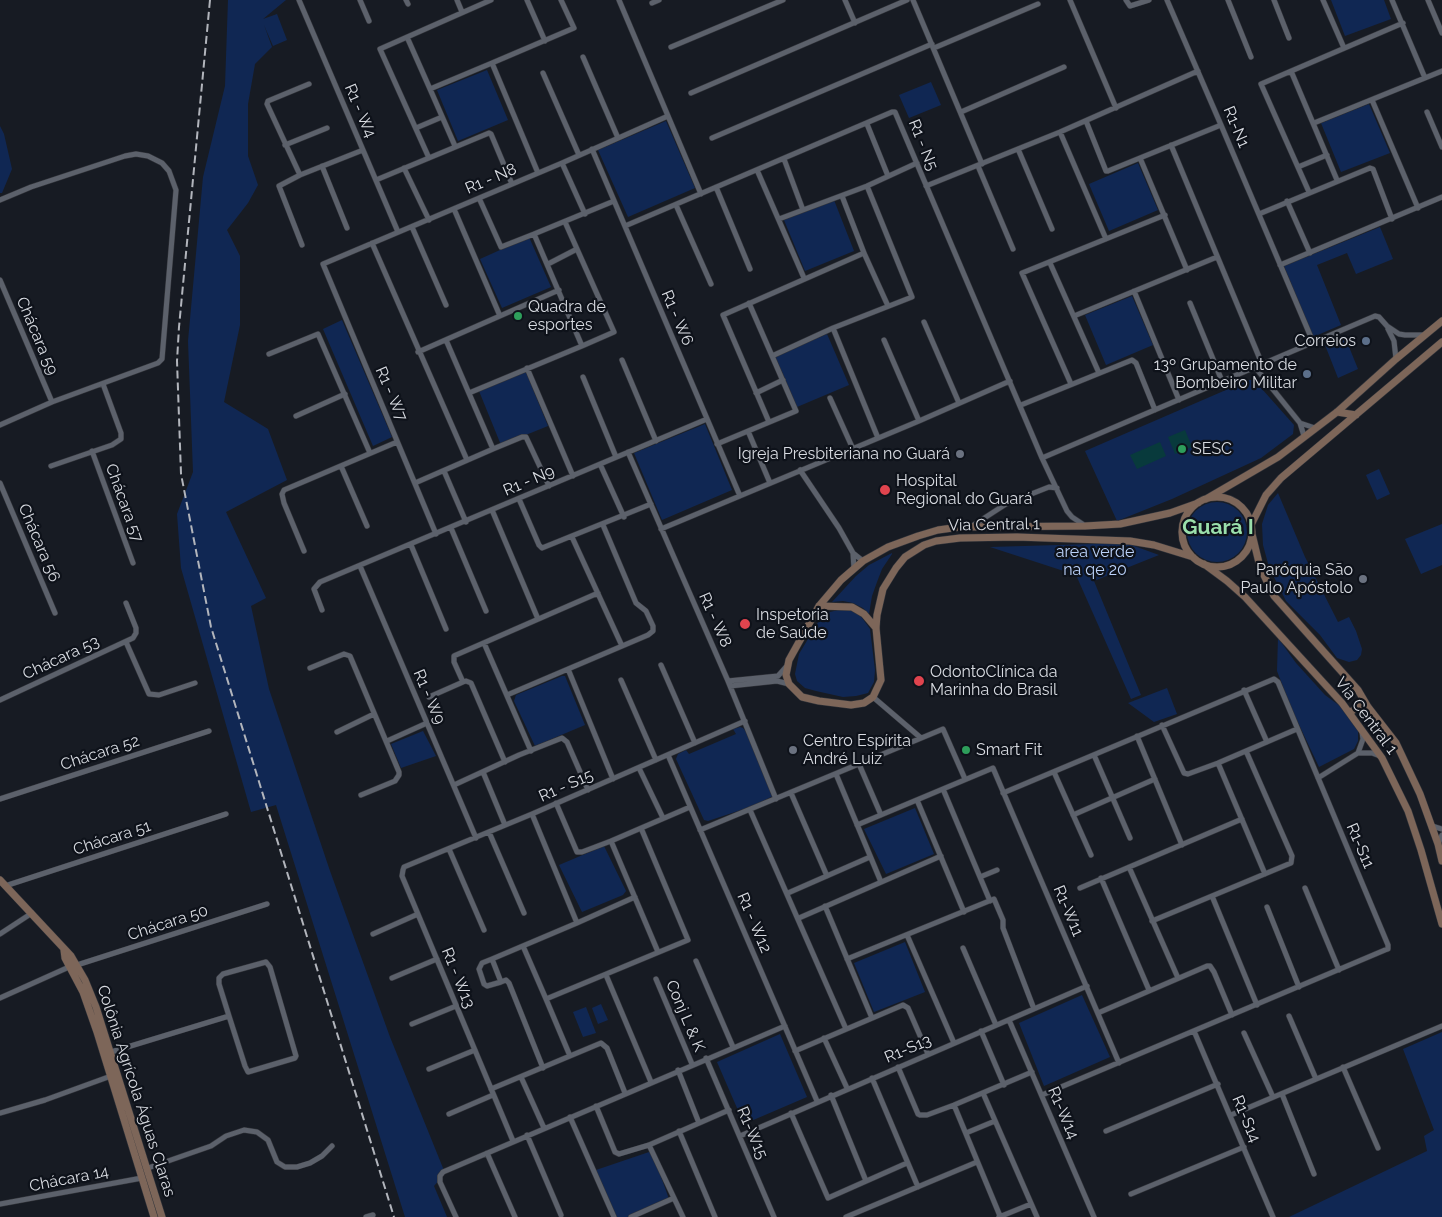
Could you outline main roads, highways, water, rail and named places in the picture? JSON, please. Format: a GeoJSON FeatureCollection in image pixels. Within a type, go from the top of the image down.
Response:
{"type":"FeatureCollection","features":[{"type":"Feature","properties":{"kind":"main road"},"geometry":{"type":"LineString","coordinates":[[1206,499],[1218,497],[1229,499],[1240,505],[1247,514],[1251,525],[1252,534],[1244,554],[1235,561],[1220,566],[1204,564],[1192,557],[1185,547],[1182,535],[1183,522],[1188,511],[1198,503],[1278,457],[1337,412],[1442,321]]}},
{"type":"Feature","properties":{"kind":"main road"},"geometry":{"type":"LineString","coordinates":[[1251,525],[1266,495],[1281,478],[1442,342]]}},
{"type":"Feature","properties":{"kind":"main road"},"geometry":{"type":"LineString","coordinates":[[1337,412],[1356,415]]}},
{"type":"Feature","properties":{"kind":"main road"},"geometry":{"type":"LineString","coordinates":[[1149,518],[1202,496],[1231,480],[1243,478]]}},
{"type":"Feature","properties":{"kind":"main road","name":"Via Central 1"},"geometry":{"type":"LineString","coordinates":[[1192,557],[1154,545],[1130,541],[1017,537],[960,538],[936,541],[919,548],[905,557],[889,577],[883,589],[876,628],[881,680],[873,697],[864,703],[851,705],[819,702],[802,696],[789,684],[787,666],[791,655],[819,606],[841,580],[863,561],[888,547],[915,536],[938,530],[972,526],[1085,526],[1120,524],[1170,513],[1198,503]]}},
{"type":"Feature","properties":{"kind":"main road","name":"Via Central 1"},"geometry":{"type":"LineString","coordinates":[[1252,534],[1260,567],[1274,596],[1358,690],[1396,743],[1409,769],[1432,826],[1442,861]]}},
{"type":"Feature","properties":{"kind":"main road","name":"Via Central 1"},"geometry":{"type":"LineString","coordinates":[[1204,564],[1245,597],[1350,713],[1382,758],[1408,812],[1442,924]]}},
{"type":"Feature","properties":{"kind":"main road"},"geometry":{"type":"LineString","coordinates":[[819,606],[852,607],[864,614],[876,628]]}},
{"type":"Feature","properties":{"kind":"main road"},"geometry":{"type":"LineString","coordinates":[[1350,713],[1360,704],[1368,706]]}},
{"type":"Feature","properties":{"kind":"main road","name":"Colônia Agrícola Águas Claras"},"geometry":{"type":"LineString","coordinates":[[3,883],[64,950],[96,1007],[162,1217]]}},
{"type":"Feature","properties":{"kind":"main road","name":"Colônia Agrícola Águas Claras"},"geometry":{"type":"LineString","coordinates":[[73,966],[111,1076],[154,1217]]}},
{"type":"Feature","properties":{"kind":"main road"},"geometry":{"type":"LineString","coordinates":[[142,1178],[151,1178]]}},
{"type":"Feature","properties":{"kind":"main road"},"geometry":{"type":"LineString","coordinates":[[146,1193],[155,1190]]}},
{"type":"Feature","properties":{"kind":"railway"},"geometry":{"type":"LineString","coordinates":[[210,0],[179,327],[177,361],[181,474],[211,627],[394,1217]]}},
{"type":"Feature","properties":{"kind":"place","name":"Quadra de esportes"},"geometry":{"type":"Point","coordinates":[518,316]}},
{"type":"Feature","properties":{"kind":"place","name":"Correios"},"geometry":{"type":"Point","coordinates":[1366,341]}},
{"type":"Feature","properties":{"kind":"place","name":"13º Grupamento de Bombeiro Militar"},"geometry":{"type":"Point","coordinates":[1307,374]}},
{"type":"Feature","properties":{"kind":"place","name":"SESC"},"geometry":{"type":"Point","coordinates":[1182,449]}},
{"type":"Feature","properties":{"kind":"place","name":"Igreja Presbiteriana no Guará"},"geometry":{"type":"Point","coordinates":[960,454]}},
{"type":"Feature","properties":{"kind":"place","name":"Hospital Regional do Guará"},"geometry":{"type":"Point","coordinates":[885,490]}},
{"type":"Feature","properties":{"kind":"place","name":"Paróquia São Paulo Apóstolo"},"geometry":{"type":"Point","coordinates":[1363,579]}},
{"type":"Feature","properties":{"kind":"place","name":"Inspetoria de Saúde"},"geometry":{"type":"Point","coordinates":[745,624]}},
{"type":"Feature","properties":{"kind":"place","name":"OdontoClínica da Marinha do Brasil"},"geometry":{"type":"Point","coordinates":[919,681]}},
{"type":"Feature","properties":{"kind":"place","name":"Centro Espírita André Luiz"},"geometry":{"type":"Point","coordinates":[793,750]}},
{"type":"Feature","properties":{"kind":"place","name":"Smart Fit"},"geometry":{"type":"Point","coordinates":[966,750]}},
{"type":"Feature","properties":{"kind":"district","name":"Guará I"},"geometry":{"type":"Point","coordinates":[1218,528]}},
{"type":"Feature","properties":{"kind":"park label","name":"area verde na qe 20"},"geometry":{"type":"Point","coordinates":[1095,561]}}]}
